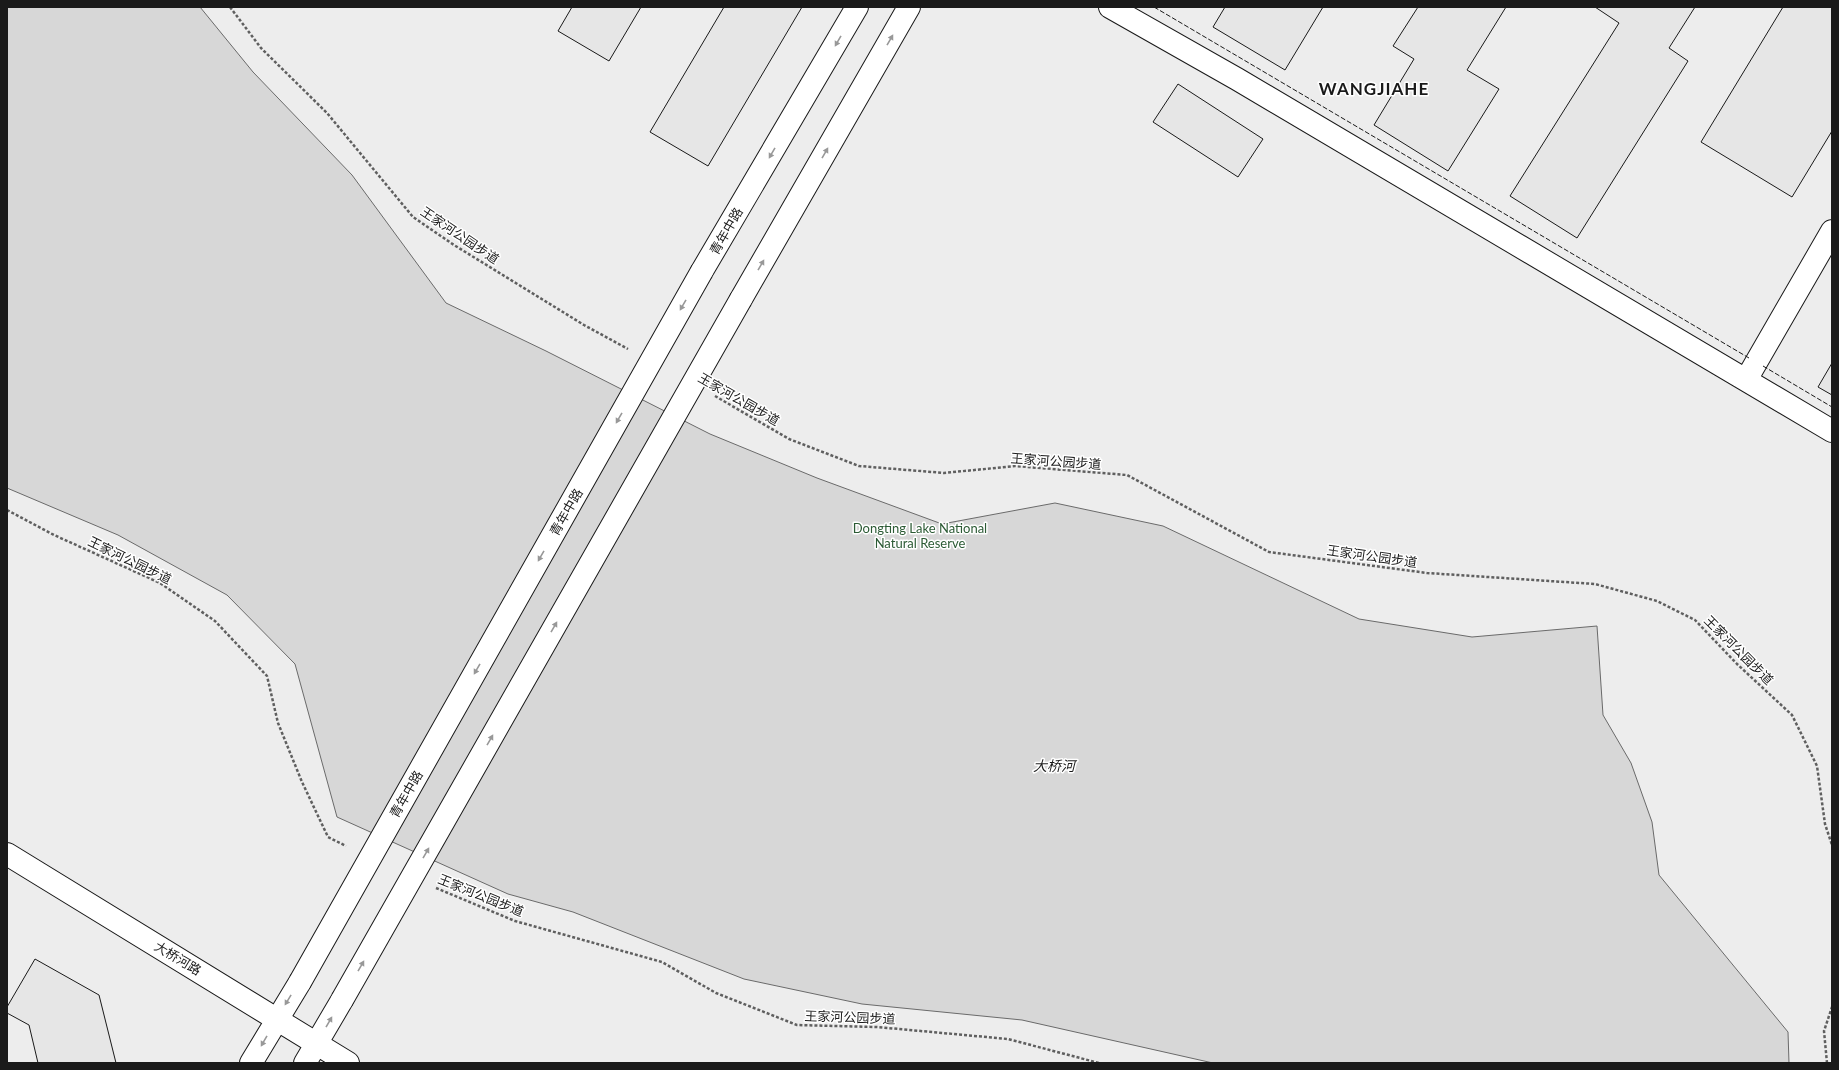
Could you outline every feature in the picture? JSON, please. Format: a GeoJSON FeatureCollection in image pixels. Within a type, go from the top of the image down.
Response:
{"type":"FeatureCollection","features":[{"type":"Feature","properties":{"kind":"main road","name":"青年中路"},"geometry":{"type":"LineString","coordinates":[[251,1063],[300,982],[702,271],[857,7]]}},
{"type":"Feature","properties":{"kind":"main road"},"geometry":{"type":"LineString","coordinates":[[305,1063],[909,7]]}},
{"type":"Feature","properties":{"kind":"main road"},"geometry":{"type":"LineString","coordinates":[[1110,7],[1244,84],[1832,431]]}},
{"type":"Feature","properties":{"kind":"main road"},"geometry":{"type":"LineString","coordinates":[[1746,380],[1832,231]]}},
{"type":"Feature","properties":{"kind":"main road","name":"大桥河路"},"geometry":{"type":"LineString","coordinates":[[7,854],[348,1063]]}},
{"type":"Feature","properties":{"kind":"path","name":"王家河公园步道"},"geometry":{"type":"LineString","coordinates":[[230,7],[261,48],[327,113],[413,217],[454,246],[584,325],[632,351]]}},
{"type":"Feature","properties":{"kind":"path","name":"王家河公园步道"},"geometry":{"type":"LineString","coordinates":[[714,396],[789,439],[859,466],[944,473],[1016,466],[1127,475],[1269,552],[1427,573],[1595,584],[1657,601],[1695,620],[1737,664],[1792,715],[1817,766],[1825,824],[1832,845]]}},
{"type":"Feature","properties":{"kind":"path","name":"王家河公园步道"},"geometry":{"type":"LineString","coordinates":[[7,510],[54,535],[160,583],[215,621],[267,676],[278,723],[302,782],[328,837],[350,847]]}},
{"type":"Feature","properties":{"kind":"path","name":"王家河公园步道"},"geometry":{"type":"LineString","coordinates":[[431,886],[515,921],[662,962],[716,993],[797,1025],[877,1027],[1008,1039],[1099,1063]]}},
{"type":"Feature","properties":{"kind":"path"},"geometry":{"type":"LineString","coordinates":[[1827,1063],[1824,1031],[1832,1007]]}},
{"type":"Feature","properties":{"kind":"shaded area","name":"Dongting Lake National Natural Reserve"},"geometry":{"type":"Polygon","coordinates":[[[7,7],[1832,7],[1832,1063],[7,1063],[7,7]]]}},
{"type":"Feature","properties":{"kind":"water","name":"大桥河"},"geometry":{"type":"Polygon","coordinates":[[[7,7],[200,7],[253,72],[352,175],[446,303],[546,351],[710,434],[817,478],[942,524],[1055,503],[1163,526],[1359,619],[1472,637],[1597,626],[1603,715],[1631,763],[1652,822],[1659,875],[1788,1032],[1789,1063],[1213,1063],[1022,1020],[862,1004],[744,979],[573,912],[508,894],[337,817],[295,664],[227,595],[118,535],[7,488],[7,7]]]}},
{"type":"Feature","properties":{"kind":"building"},"geometry":{"type":"Polygon","coordinates":[[[572,7],[641,7],[609,61],[558,31],[572,7]]]}},
{"type":"Feature","properties":{"kind":"building"},"geometry":{"type":"Polygon","coordinates":[[[724,7],[802,7],[708,166],[650,132],[724,7]]]}},
{"type":"Feature","properties":{"kind":"building"},"geometry":{"type":"Polygon","coordinates":[[[1225,7],[1323,7],[1285,70],[1213,27],[1225,7]]]}},
{"type":"Feature","properties":{"kind":"building"},"geometry":{"type":"Polygon","coordinates":[[[1418,7],[1506,7],[1467,70],[1499,89],[1448,171],[1374,125],[1414,59],[1393,46],[1418,7]]]}},
{"type":"Feature","properties":{"kind":"building"},"geometry":{"type":"Polygon","coordinates":[[[1595,7],[1695,7],[1669,48],[1688,61],[1577,238],[1510,196],[1619,23],[1595,7]]]}},
{"type":"Feature","properties":{"kind":"building"},"geometry":{"type":"Polygon","coordinates":[[[1783,7],[1832,7],[1832,131],[1792,197],[1701,142],[1783,7]]]}},
{"type":"Feature","properties":{"kind":"building"},"geometry":{"type":"Polygon","coordinates":[[[1178,84],[1263,139],[1238,177],[1153,122],[1178,84]]]}},
{"type":"Feature","properties":{"kind":"building"},"geometry":{"type":"Polygon","coordinates":[[[1832,363],[1832,395],[1818,387],[1832,363]]]}},
{"type":"Feature","properties":{"kind":"building"},"geometry":{"type":"Polygon","coordinates":[[[35,959],[99,995],[116,1063],[38,1063],[29,1025],[7,1013],[7,1007],[35,959]]]}},
{"type":"Feature","properties":{"kind":"fence"},"geometry":{"type":"LineString","coordinates":[[1154,7],[1749,358]]}},
{"type":"Feature","properties":{"kind":"fence"},"geometry":{"type":"LineString","coordinates":[[1763,366],[1832,407]]}},
{"type":"Feature","properties":{"kind":"district","name":"WANGJIAHE"},"geometry":{"type":"Point","coordinates":[1374,88]}}]}
